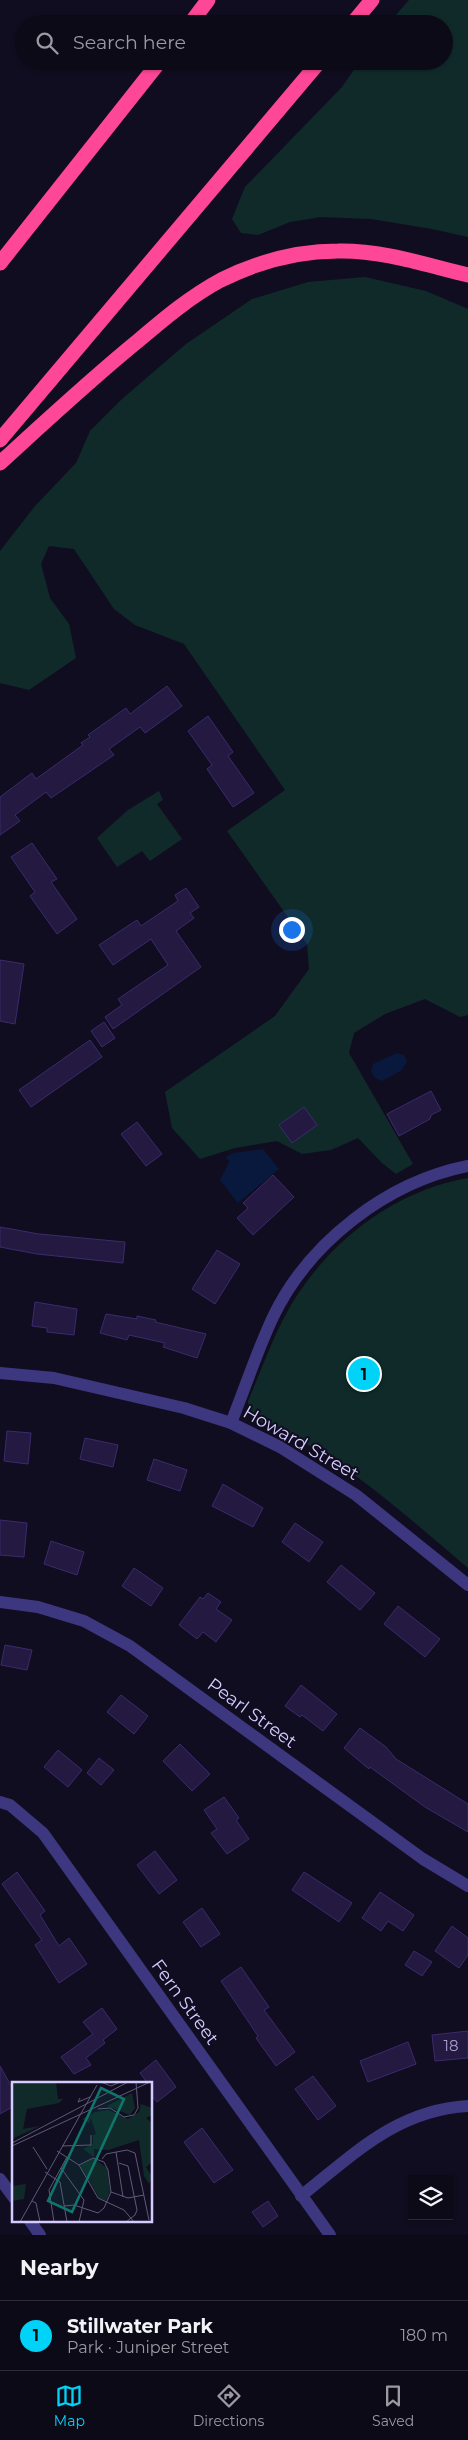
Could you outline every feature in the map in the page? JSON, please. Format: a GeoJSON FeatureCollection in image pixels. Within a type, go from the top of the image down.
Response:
{"type":"FeatureCollection","features":[{"type":"Feature","properties":{"kind":"highway"},"geometry":{"type":"LineString","coordinates":[[360,15],[372,0]]}},
{"type":"Feature","properties":{"kind":"highway"},"geometry":{"type":"LineString","coordinates":[[197,15],[207,2]]}},
{"type":"Feature","properties":{"kind":"highway"},"geometry":{"type":"LineString","coordinates":[[0,263],[153,70]]}},
{"type":"Feature","properties":{"kind":"highway"},"geometry":{"type":"LineString","coordinates":[[0,440],[312,70]]}},
{"type":"Feature","properties":{"kind":"highway"},"geometry":{"type":"LineString","coordinates":[[0,463],[71,398],[180,306],[221,280],[261,263],[304,254],[339,251],[398,257],[468,275]]}},
{"type":"Feature","properties":{"kind":"street"},"geometry":{"type":"LineString","coordinates":[[231,1423],[274,1316],[300,1274],[326,1244],[360,1216],[398,1191],[426,1178],[468,1166]]}},
{"type":"Feature","properties":{"kind":"street","name":"Howard Street"},"geometry":{"type":"LineString","coordinates":[[0,1374],[54,1378],[184,1408],[231,1423],[280,1447],[342,1486],[468,1585]]}},
{"type":"Feature","properties":{"kind":"street","name":"Pearl Street"},"geometry":{"type":"LineString","coordinates":[[0,1602],[38,1607],[84,1621],[130,1646],[423,1859],[468,1886]]}},
{"type":"Feature","properties":{"kind":"street","name":"Fern Street"},"geometry":{"type":"LineString","coordinates":[[0,1802],[10,1805],[42,1833],[330,2235]]}},
{"type":"Feature","properties":{"kind":"street"},"geometry":{"type":"LineString","coordinates":[[301,2196],[382,2133],[410,2118],[447,2107],[468,2106]]}},
{"type":"Feature","properties":{"kind":"street"},"geometry":{"type":"LineString","coordinates":[[0,2179],[12,2195]]}},
{"type":"Feature","properties":{"kind":"street"},"geometry":{"type":"LineString","coordinates":[[31,2222],[40,2235]]}},
{"type":"Feature","properties":{"kind":"green space"},"geometry":{"type":"Polygon","coordinates":[[[409,0],[468,0],[468,237],[371,219],[321,217],[290,222],[258,235],[241,233],[232,219],[245,187],[342,87],[354,70],[453,70],[453,15],[396,15],[409,0]]]}},
{"type":"Feature","properties":{"kind":"green space"},"geometry":{"type":"Polygon","coordinates":[[[365,277],[426,291],[468,309],[468,1015],[460,1017],[425,999],[385,1014],[354,1033],[349,1053],[413,1164],[396,1174],[382,1163],[358,1138],[331,1150],[302,1154],[277,1141],[235,1148],[200,1159],[172,1128],[165,1092],[275,1016],[309,969],[307,944],[227,831],[285,790],[184,644],[135,625],[114,609],[74,549],[49,546],[41,564],[50,598],[69,624],[76,658],[29,690],[0,683],[0,551],[35,506],[76,463],[90,431],[122,399],[186,344],[252,299],[308,282],[365,277]]]}},
{"type":"Feature","properties":{"kind":"green space"},"geometry":{"type":"Polygon","coordinates":[[[159,791],[163,800],[157,804],[182,839],[150,861],[142,851],[117,867],[97,838],[128,810],[159,791]]]}},
{"type":"Feature","properties":{"kind":"green space"},"geometry":{"type":"Polygon","coordinates":[[[468,1178],[468,1568],[353,1474],[312,1447],[259,1421],[248,1408],[248,1401],[273,1341],[296,1297],[321,1264],[338,1246],[377,1215],[398,1202],[444,1183],[468,1178]]]}},
{"type":"Feature","properties":{"kind":"water"},"geometry":{"type":"Polygon","coordinates":[[[397,1053],[404,1055],[407,1061],[402,1070],[382,1081],[374,1077],[371,1071],[373,1064],[397,1053]]]}},
{"type":"Feature","properties":{"kind":"water"},"geometry":{"type":"Polygon","coordinates":[[[263,1149],[279,1169],[238,1203],[220,1180],[229,1162],[226,1157],[233,1153],[263,1149]]]}},
{"type":"Feature","properties":{"kind":"building"},"geometry":{"type":"Polygon","coordinates":[[[167,686],[182,706],[145,733],[140,727],[109,749],[114,755],[51,798],[46,792],[15,815],[20,821],[0,835],[0,797],[32,773],[36,779],[83,745],[81,743],[90,737],[88,735],[126,708],[130,714],[167,686]]]}},
{"type":"Feature","properties":{"kind":"building"},"geometry":{"type":"Polygon","coordinates":[[[208,716],[233,752],[228,756],[254,793],[233,807],[207,769],[212,765],[188,731],[208,716]]]}},
{"type":"Feature","properties":{"kind":"building"},"geometry":{"type":"Polygon","coordinates":[[[32,843],[57,879],[51,882],[77,919],[57,934],[30,896],[35,892],[11,857],[32,843]]]}},
{"type":"Feature","properties":{"kind":"building"},"geometry":{"type":"Polygon","coordinates":[[[186,888],[199,907],[190,913],[194,918],[176,931],[201,967],[113,1029],[105,1017],[122,1005],[118,999],[168,965],[151,939],[113,965],[99,945],[137,920],[141,926],[178,901],[175,895],[186,888]]]}},
{"type":"Feature","properties":{"kind":"building"},"geometry":{"type":"Polygon","coordinates":[[[0,960],[24,964],[15,1024],[0,1021],[0,960]]]}},
{"type":"Feature","properties":{"kind":"building"},"geometry":{"type":"Polygon","coordinates":[[[104,1022],[115,1038],[102,1047],[91,1031],[104,1022]]]}},
{"type":"Feature","properties":{"kind":"building"},"geometry":{"type":"Polygon","coordinates":[[[90,1040],[102,1057],[31,1107],[19,1090],[90,1040]]]}},
{"type":"Feature","properties":{"kind":"building"},"geometry":{"type":"Polygon","coordinates":[[[431,1091],[441,1110],[431,1115],[430,1119],[399,1136],[387,1114],[431,1091]]]}},
{"type":"Feature","properties":{"kind":"building"},"geometry":{"type":"Polygon","coordinates":[[[304,1107],[317,1125],[292,1143],[279,1125],[304,1107]]]}},
{"type":"Feature","properties":{"kind":"building"},"geometry":{"type":"Polygon","coordinates":[[[137,1122],[162,1154],[146,1166],[121,1134],[137,1122]]]}},
{"type":"Feature","properties":{"kind":"building"},"geometry":{"type":"Polygon","coordinates":[[[273,1175],[294,1197],[253,1235],[237,1218],[248,1208],[243,1203],[273,1175]]]}},
{"type":"Feature","properties":{"kind":"building"},"geometry":{"type":"Polygon","coordinates":[[[0,1227],[39,1234],[125,1242],[123,1263],[37,1254],[0,1247],[0,1227]]]}},
{"type":"Feature","properties":{"kind":"building"},"geometry":{"type":"Polygon","coordinates":[[[217,1250],[240,1264],[215,1304],[192,1289],[217,1250]]]}},
{"type":"Feature","properties":{"kind":"building"},"geometry":{"type":"Polygon","coordinates":[[[35,1302],[77,1309],[74,1335],[47,1332],[47,1328],[32,1326],[35,1302]]]}},
{"type":"Feature","properties":{"kind":"building"},"geometry":{"type":"Polygon","coordinates":[[[106,1314],[137,1319],[137,1316],[206,1334],[197,1358],[163,1347],[165,1343],[129,1335],[127,1340],[100,1333],[106,1314]]]}},
{"type":"Feature","properties":{"kind":"building"},"geometry":{"type":"Polygon","coordinates":[[[7,1431],[31,1433],[28,1464],[4,1461],[7,1431]]]}},
{"type":"Feature","properties":{"kind":"building"},"geometry":{"type":"Polygon","coordinates":[[[85,1438],[118,1445],[113,1467],[80,1459],[85,1438]]]}},
{"type":"Feature","properties":{"kind":"building"},"geometry":{"type":"Polygon","coordinates":[[[154,1459],[187,1470],[180,1491],[147,1480],[154,1459]]]}},
{"type":"Feature","properties":{"kind":"building"},"geometry":{"type":"Polygon","coordinates":[[[223,1484],[263,1508],[253,1527],[212,1506],[223,1484]]]}},
{"type":"Feature","properties":{"kind":"building"},"geometry":{"type":"Polygon","coordinates":[[[0,1520],[27,1523],[24,1557],[0,1555],[0,1520]]]}},
{"type":"Feature","properties":{"kind":"building"},"geometry":{"type":"Polygon","coordinates":[[[295,1523],[323,1542],[309,1562],[282,1542],[295,1523]]]}},
{"type":"Feature","properties":{"kind":"building"},"geometry":{"type":"Polygon","coordinates":[[[51,1541],[84,1552],[77,1575],[44,1564],[51,1541]]]}},
{"type":"Feature","properties":{"kind":"building"},"geometry":{"type":"Polygon","coordinates":[[[341,1565],[375,1593],[360,1610],[327,1582],[341,1565]]]}},
{"type":"Feature","properties":{"kind":"building"},"geometry":{"type":"Polygon","coordinates":[[[134,1568],[163,1588],[151,1606],[122,1586],[134,1568]]]}},
{"type":"Feature","properties":{"kind":"building"},"geometry":{"type":"Polygon","coordinates":[[[208,1593],[221,1602],[216,1609],[232,1620],[216,1642],[203,1632],[197,1639],[179,1625],[200,1597],[203,1599],[208,1593]]]}},
{"type":"Feature","properties":{"kind":"building"},"geometry":{"type":"Polygon","coordinates":[[[398,1606],[440,1639],[425,1657],[384,1624],[398,1606]]]}},
{"type":"Feature","properties":{"kind":"building"},"geometry":{"type":"Polygon","coordinates":[[[5,1645],[32,1650],[27,1670],[1,1665],[5,1645]]]}},
{"type":"Feature","properties":{"kind":"building"},"geometry":{"type":"Polygon","coordinates":[[[301,1685],[337,1714],[323,1731],[302,1715],[300,1717],[285,1706],[301,1685]]]}},
{"type":"Feature","properties":{"kind":"building"},"geometry":{"type":"Polygon","coordinates":[[[121,1695],[148,1716],[134,1734],[107,1712],[121,1695]]]}},
{"type":"Feature","properties":{"kind":"building"},"geometry":{"type":"Polygon","coordinates":[[[360,1728],[386,1747],[396,1759],[468,1804],[468,1832],[425,1807],[370,1767],[369,1769],[344,1748],[360,1728]]]}},
{"type":"Feature","properties":{"kind":"building"},"geometry":{"type":"Polygon","coordinates":[[[180,1744],[210,1774],[192,1791],[163,1761],[180,1744]]]}},
{"type":"Feature","properties":{"kind":"building"},"geometry":{"type":"Polygon","coordinates":[[[58,1750],[82,1770],[68,1787],[44,1767],[58,1750]]]}},
{"type":"Feature","properties":{"kind":"building"},"geometry":{"type":"Polygon","coordinates":[[[99,1758],[114,1770],[101,1785],[87,1773],[99,1758]]]}},
{"type":"Feature","properties":{"kind":"building"},"geometry":{"type":"Polygon","coordinates":[[[224,1797],[239,1818],[236,1820],[249,1839],[227,1854],[211,1833],[217,1829],[204,1810],[224,1797]]]}},
{"type":"Feature","properties":{"kind":"building"},"geometry":{"type":"Polygon","coordinates":[[[155,1851],[177,1880],[159,1894],[137,1865],[155,1851]]]}},
{"type":"Feature","properties":{"kind":"building"},"geometry":{"type":"Polygon","coordinates":[[[17,1872],[45,1911],[40,1915],[59,1946],[69,1938],[87,1964],[59,1983],[35,1945],[42,1940],[2,1884],[17,1872]]]}},
{"type":"Feature","properties":{"kind":"building"},"geometry":{"type":"Polygon","coordinates":[[[304,1872],[352,1903],[339,1922],[292,1890],[304,1872]]]}},
{"type":"Feature","properties":{"kind":"building"},"geometry":{"type":"Polygon","coordinates":[[[380,1892],[414,1915],[403,1931],[388,1921],[381,1931],[362,1918],[380,1892]]]}},
{"type":"Feature","properties":{"kind":"building"},"geometry":{"type":"Polygon","coordinates":[[[202,1908],[220,1934],[201,1947],[183,1922],[202,1908]]]}},
{"type":"Feature","properties":{"kind":"building"},"geometry":{"type":"Polygon","coordinates":[[[452,1926],[468,1938],[468,1955],[459,1968],[435,1951],[452,1926]]]}},
{"type":"Feature","properties":{"kind":"building"},"geometry":{"type":"Polygon","coordinates":[[[414,1951],[432,1962],[422,1976],[405,1965],[414,1951]]]}},
{"type":"Feature","properties":{"kind":"building"},"geometry":{"type":"Polygon","coordinates":[[[241,1967],[269,2007],[264,2010],[295,2052],[276,2066],[256,2038],[258,2036],[221,1981],[241,1967]]]}},
{"type":"Feature","properties":{"kind":"building"},"geometry":{"type":"Polygon","coordinates":[[[102,2008],[117,2029],[103,2040],[105,2043],[86,2058],[91,2065],[74,2074],[61,2057],[93,2034],[83,2022],[102,2008]]]}},
{"type":"Feature","properties":{"kind":"building"},"geometry":{"type":"Polygon","coordinates":[[[468,2031],[468,2058],[435,2061],[432,2035],[468,2031]]]}},
{"type":"Feature","properties":{"kind":"building"},"geometry":{"type":"Polygon","coordinates":[[[408,2042],[416,2064],[368,2082],[360,2061],[408,2042]]]}},
{"type":"Feature","properties":{"kind":"building"},"geometry":{"type":"Polygon","coordinates":[[[156,2060],[176,2087],[157,2102],[152,2096],[152,2082],[147,2082],[140,2073],[156,2060]]]}},
{"type":"Feature","properties":{"kind":"building"},"geometry":{"type":"Polygon","coordinates":[[[0,2066],[12,2087],[12,2107],[0,2114],[0,2066]]]}},
{"type":"Feature","properties":{"kind":"building"},"geometry":{"type":"Polygon","coordinates":[[[313,2076],[336,2106],[318,2120],[295,2089],[313,2076]]]}},
{"type":"Feature","properties":{"kind":"building"},"geometry":{"type":"Polygon","coordinates":[[[202,2128],[233,2170],[214,2183],[184,2142],[202,2128]]]}},
{"type":"Feature","properties":{"kind":"building"},"geometry":{"type":"Polygon","coordinates":[[[268,2201],[278,2216],[263,2227],[252,2212],[268,2201]]]}},
{"type":"Feature","properties":{"kind":"place","name":"Stillwater Park"},"geometry":{"type":"Point","coordinates":[364,1374]}}]}
